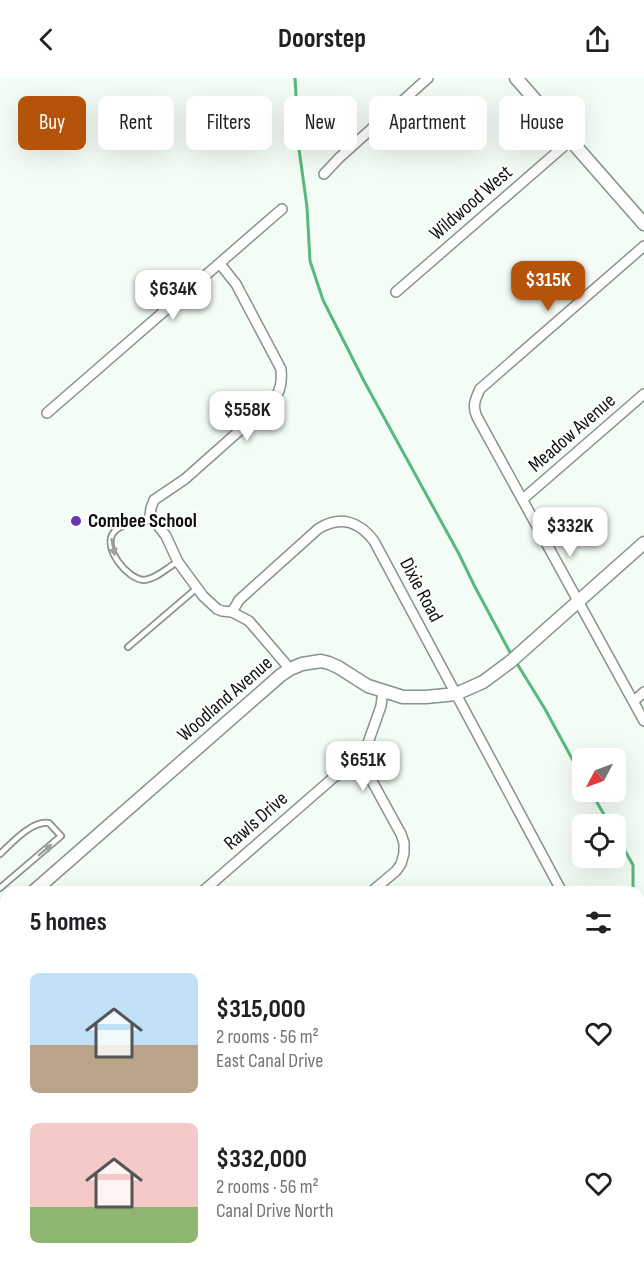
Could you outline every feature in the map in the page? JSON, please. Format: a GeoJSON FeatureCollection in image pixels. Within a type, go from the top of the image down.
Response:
{"type":"FeatureCollection","features":[{"type":"Feature","properties":{"kind":"street"},"geometry":{"type":"LineString","coordinates":[[324,174],[428,78]]}},
{"type":"Feature","properties":{"kind":"street"},"geometry":{"type":"LineString","coordinates":[[516,78],[532,96]]}},
{"type":"Feature","properties":{"kind":"street","name":"Wildwood West"},"geometry":{"type":"LineString","coordinates":[[396,292],[559,150]]}},
{"type":"Feature","properties":{"kind":"street"},"geometry":{"type":"LineString","coordinates":[[580,150],[644,224]]}},
{"type":"Feature","properties":{"kind":"street"},"geometry":{"type":"LineString","coordinates":[[47,413],[282,209]]}},
{"type":"Feature","properties":{"kind":"street"},"geometry":{"type":"LineString","coordinates":[[644,246],[480,389],[474,404],[474,411],[644,721]]}},
{"type":"Feature","properties":{"kind":"street"},"geometry":{"type":"LineString","coordinates":[[220,264],[236,284],[281,369],[279,394],[185,479],[154,500],[150,515],[166,536],[178,562],[197,588],[217,609],[232,612],[249,621],[290,669]]}},
{"type":"Feature","properties":{"kind":"street","name":"Meadow Avenue"},"geometry":{"type":"LineString","coordinates":[[523,499],[644,394]]}},
{"type":"Feature","properties":{"kind":"street","name":"Dixie Road"},"geometry":{"type":"LineString","coordinates":[[232,612],[239,600],[324,525],[335,521],[353,523],[361,527],[374,541],[559,886]]}},
{"type":"Feature","properties":{"kind":"street","name":"Woodland Avenue"},"geometry":{"type":"LineString","coordinates":[[40,886],[290,669],[302,664],[321,661],[329,663],[369,686],[403,697],[456,694],[483,682],[514,659],[644,543]]}},
{"type":"Feature","properties":{"kind":"street"},"geometry":{"type":"LineString","coordinates":[[378,886],[396,871],[404,853],[401,834],[373,783],[363,757],[381,706],[383,691]]}},
{"type":"Feature","properties":{"kind":"street"},"geometry":{"type":"LineString","coordinates":[[634,701],[644,692]]}},
{"type":"Feature","properties":{"kind":"street","name":"Rawls Drive"},"geometry":{"type":"LineString","coordinates":[[209,886],[333,778],[363,757]]}},
{"type":"Feature","properties":{"kind":"lane"},"geometry":{"type":"LineString","coordinates":[[153,520],[128,524],[114,531],[111,535],[111,544],[118,562],[139,579],[146,580],[178,562]]}},
{"type":"Feature","properties":{"kind":"lane"},"geometry":{"type":"LineString","coordinates":[[128,647],[197,588]]}},
{"type":"Feature","properties":{"kind":"lane"},"geometry":{"type":"LineString","coordinates":[[0,854],[29,829],[40,823],[49,823],[61,836],[2,886]]}},
{"type":"Feature","properties":{"kind":"waterway"},"geometry":{"type":"LineString","coordinates":[[295,78],[299,149],[307,207],[310,261],[323,300],[512,656]]}},
{"type":"Feature","properties":{"kind":"waterway"},"geometry":{"type":"LineString","coordinates":[[516,662],[572,759]]}},
{"type":"Feature","properties":{"kind":"waterway"},"geometry":{"type":"LineString","coordinates":[[597,802],[604,814]]}},
{"type":"Feature","properties":{"kind":"waterway"},"geometry":{"type":"LineString","coordinates":[[626,853],[633,865],[633,886]]}},
{"type":"Feature","properties":{"kind":"place","name":"Combee School"},"geometry":{"type":"Point","coordinates":[76,521]}}]}
